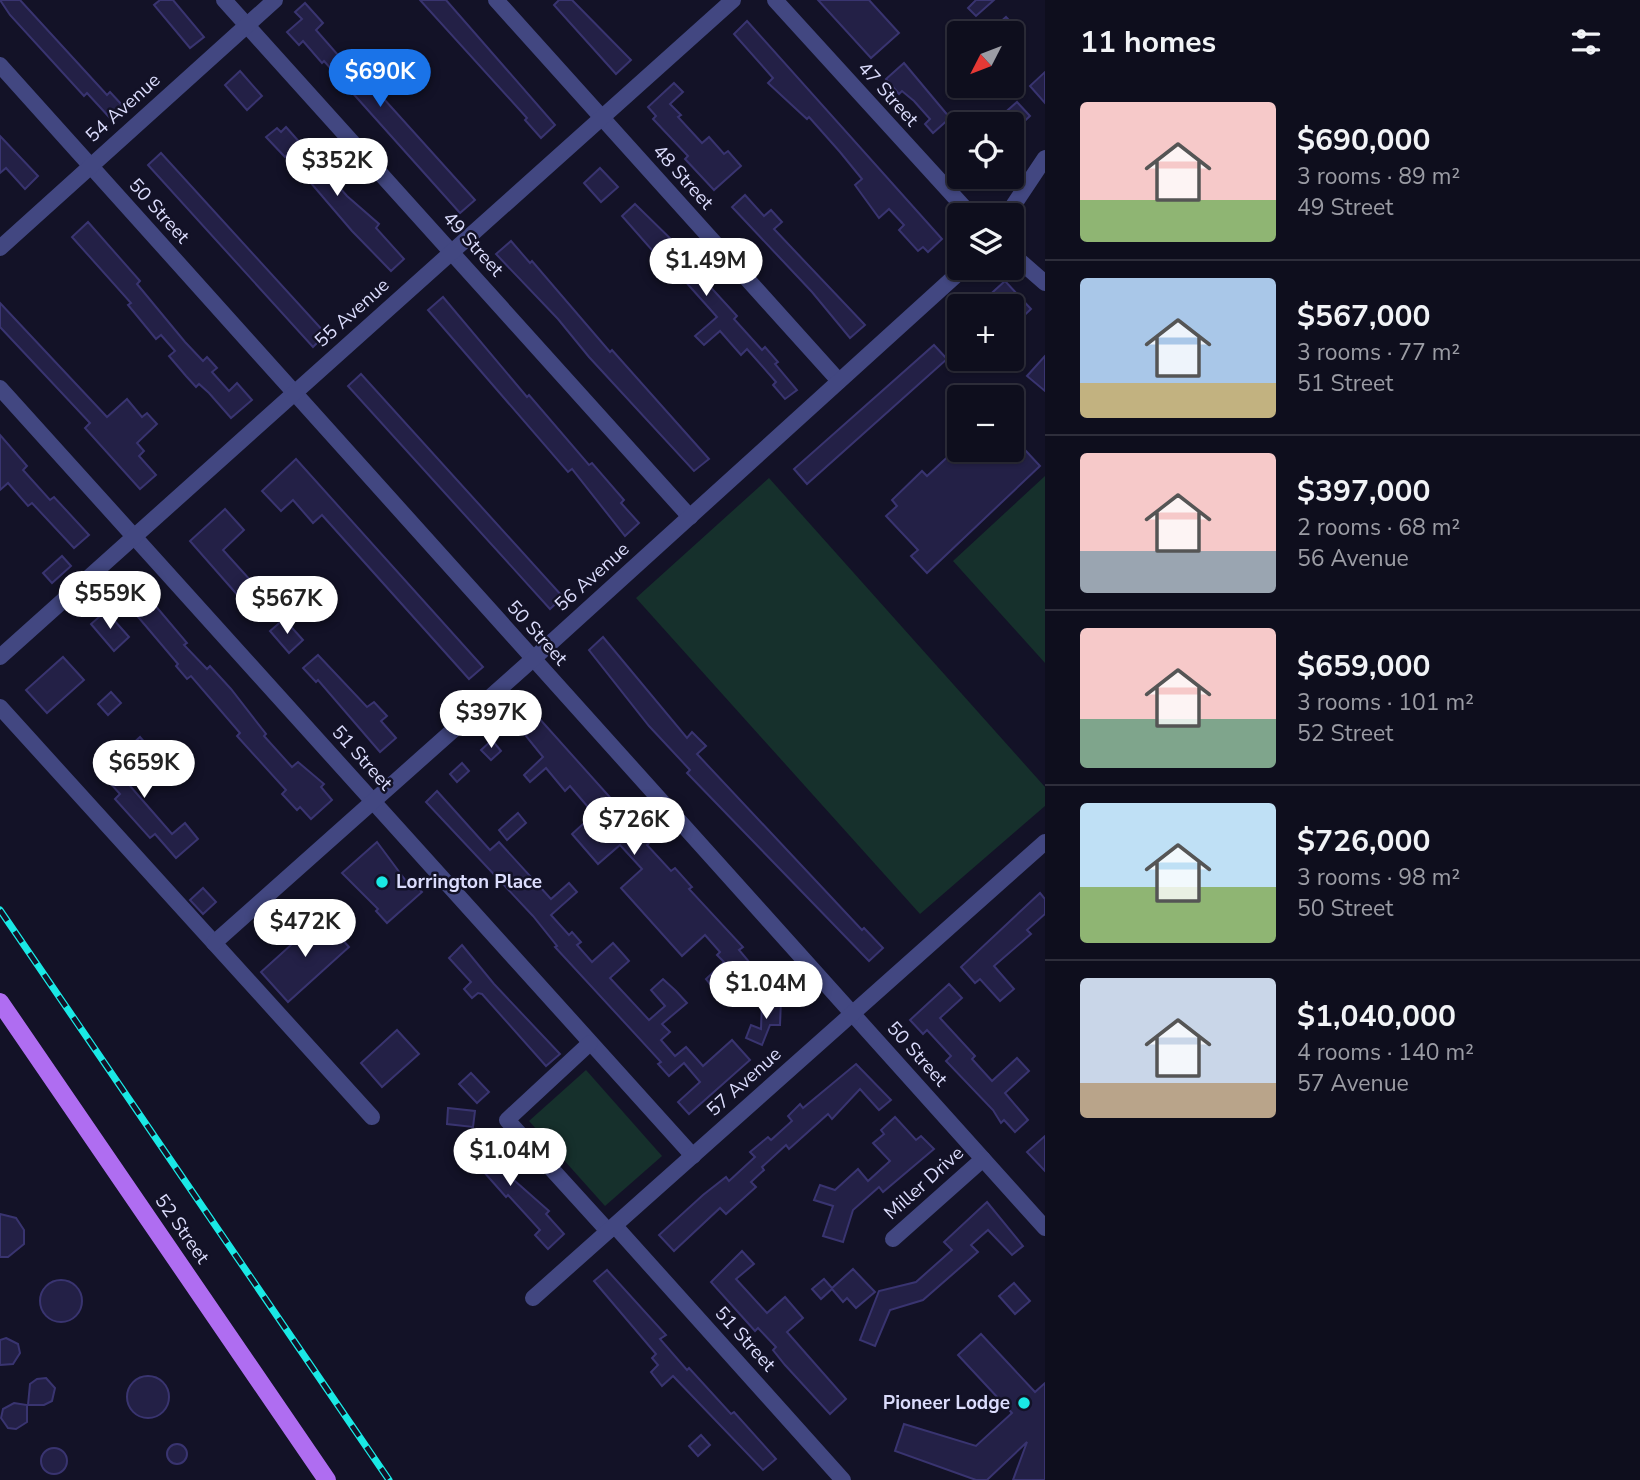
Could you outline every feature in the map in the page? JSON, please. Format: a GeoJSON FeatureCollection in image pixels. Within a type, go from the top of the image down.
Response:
{"type":"FeatureCollection","features":[{"type":"Feature","properties":{"kind":"main road","name":"52 Street"},"geometry":{"type":"LineString","coordinates":[[0,1002],[327,1480]]}},
{"type":"Feature","properties":{"kind":"street","name":"49 Street"},"geometry":{"type":"LineString","coordinates":[[224,0],[690,517]]}},
{"type":"Feature","properties":{"kind":"street","name":"54 Avenue"},"geometry":{"type":"LineString","coordinates":[[0,248],[275,0]]}},
{"type":"Feature","properties":{"kind":"street","name":"48 Street"},"geometry":{"type":"LineString","coordinates":[[496,0],[839,381]]}},
{"type":"Feature","properties":{"kind":"street","name":"55 Avenue"},"geometry":{"type":"LineString","coordinates":[[0,657],[733,0]]}},
{"type":"Feature","properties":{"kind":"street","name":"47 Street"},"geometry":{"type":"LineString","coordinates":[[775,0],[960,203]]}},
{"type":"Feature","properties":{"kind":"street","name":"50 Street"},"geometry":{"type":"LineString","coordinates":[[0,65],[1045,1228]]}},
{"type":"Feature","properties":{"kind":"street"},"geometry":{"type":"LineString","coordinates":[[1015,203],[1045,158]]}},
{"type":"Feature","properties":{"kind":"street"},"geometry":{"type":"LineString","coordinates":[[1024,265],[1045,283]]}},
{"type":"Feature","properties":{"kind":"street","name":"56 Avenue"},"geometry":{"type":"LineString","coordinates":[[214,943],[533,659],[951,280]]}},
{"type":"Feature","properties":{"kind":"street","name":"51 Street"},"geometry":{"type":"LineString","coordinates":[[0,388],[692,1156]]}},
{"type":"Feature","properties":{"kind":"street"},"geometry":{"type":"LineString","coordinates":[[0,707],[372,1117]]}},
{"type":"Feature","properties":{"kind":"street","name":"57 Avenue"},"geometry":{"type":"LineString","coordinates":[[533,1298],[1045,842]]}},
{"type":"Feature","properties":{"kind":"street","name":"51 Street"},"geometry":{"type":"LineString","coordinates":[[590,1043],[507,1120],[612,1228],[844,1480]]}},
{"type":"Feature","properties":{"kind":"street","name":"Miller Drive"},"geometry":{"type":"LineString","coordinates":[[893,1238],[983,1159]]}},
{"type":"Feature","properties":{"kind":"green space"},"geometry":{"type":"Polygon","coordinates":[[[1045,476],[1045,663],[953,561],[1045,476]]]}},
{"type":"Feature","properties":{"kind":"green space"},"geometry":{"type":"Polygon","coordinates":[[[769,478],[1045,787],[1045,806],[920,914],[636,598],[769,478]]]}},
{"type":"Feature","properties":{"kind":"green space"},"geometry":{"type":"Polygon","coordinates":[[[586,1070],[662,1156],[605,1206],[529,1121],[586,1070]]]}},
{"type":"Feature","properties":{"kind":"building"},"geometry":{"type":"Polygon","coordinates":[[[0,0],[20,0],[107,95],[110,92],[123,106],[110,118],[87,93],[84,96],[10,15],[0,0]]]}},
{"type":"Feature","properties":{"kind":"building"},"geometry":{"type":"Polygon","coordinates":[[[160,0],[173,0],[204,37],[190,48],[154,5],[160,0]]]}},
{"type":"Feature","properties":{"kind":"building"},"geometry":{"type":"Polygon","coordinates":[[[420,0],[446,0],[555,125],[541,138],[525,120],[527,118],[420,0]]]}},
{"type":"Feature","properties":{"kind":"building"},"geometry":{"type":"Polygon","coordinates":[[[559,0],[572,0],[631,60],[616,74],[554,5],[559,0]]]}},
{"type":"Feature","properties":{"kind":"building"},"geometry":{"type":"Polygon","coordinates":[[[818,0],[869,0],[899,33],[871,58],[818,0]]]}},
{"type":"Feature","properties":{"kind":"building"},"geometry":{"type":"Polygon","coordinates":[[[976,0],[994,0],[976,16],[968,8],[976,0]]]}},
{"type":"Feature","properties":{"kind":"building"},"geometry":{"type":"Polygon","coordinates":[[[305,3],[323,23],[316,30],[344,62],[348,59],[475,200],[460,213],[324,61],[322,63],[303,41],[299,45],[287,32],[302,19],[295,12],[305,3]]]}},
{"type":"Feature","properties":{"kind":"building"},"geometry":{"type":"Polygon","coordinates":[[[747,21],[942,239],[928,252],[923,247],[918,251],[899,230],[904,225],[889,209],[879,218],[855,185],[862,179],[840,152],[809,117],[807,119],[768,83],[773,78],[734,34],[747,21]]]}},
{"type":"Feature","properties":{"kind":"building"},"geometry":{"type":"Polygon","coordinates":[[[904,63],[947,114],[947,121],[933,133],[925,124],[930,119],[914,101],[902,91],[899,94],[886,79],[904,63]]]}},
{"type":"Feature","properties":{"kind":"building"},"geometry":{"type":"Polygon","coordinates":[[[240,71],[262,96],[247,110],[225,85],[240,71]]]}},
{"type":"Feature","properties":{"kind":"building"},"geometry":{"type":"Polygon","coordinates":[[[1045,72],[1045,103],[1030,86],[1045,72]]]}},
{"type":"Feature","properties":{"kind":"building"},"geometry":{"type":"Polygon","coordinates":[[[674,83],[683,92],[670,104],[681,115],[678,117],[702,143],[709,137],[724,154],[728,151],[741,166],[714,190],[685,159],[688,156],[653,119],[656,116],[648,107],[674,83]]]}},
{"type":"Feature","properties":{"kind":"building"},"geometry":{"type":"Polygon","coordinates":[[[1017,102],[1030,116],[1024,122],[1024,112],[1006,112],[1017,102]]]}},
{"type":"Feature","properties":{"kind":"building"},"geometry":{"type":"Polygon","coordinates":[[[286,127],[347,196],[379,224],[376,228],[404,259],[391,271],[352,231],[287,155],[285,157],[266,137],[277,128],[281,132],[286,127]]]}},
{"type":"Feature","properties":{"kind":"building"},"geometry":{"type":"Polygon","coordinates":[[[0,136],[38,176],[25,189],[6,168],[0,173],[0,136]]]}},
{"type":"Feature","properties":{"kind":"building"},"geometry":{"type":"Polygon","coordinates":[[[161,153],[326,334],[313,347],[148,165],[161,153]]]}},
{"type":"Feature","properties":{"kind":"building"},"geometry":{"type":"Polygon","coordinates":[[[600,168],[618,187],[601,202],[584,183],[600,168]]]}},
{"type":"Feature","properties":{"kind":"building"},"geometry":{"type":"Polygon","coordinates":[[[745,195],[764,216],[771,210],[782,222],[774,229],[865,325],[850,338],[812,292],[732,207],[745,195]]]}},
{"type":"Feature","properties":{"kind":"building"},"geometry":{"type":"Polygon","coordinates":[[[635,204],[676,244],[673,246],[737,316],[734,319],[762,350],[765,347],[778,362],[775,364],[797,390],[785,399],[773,385],[776,382],[747,349],[741,355],[720,331],[704,345],[695,336],[717,317],[684,280],[681,283],[622,216],[635,204]]]}},
{"type":"Feature","properties":{"kind":"building"},"geometry":{"type":"Polygon","coordinates":[[[88,222],[140,281],[137,284],[185,342],[203,361],[207,357],[217,368],[212,372],[229,391],[237,383],[252,400],[231,418],[209,393],[199,384],[196,387],[186,376],[169,356],[175,351],[161,335],[156,339],[128,305],[131,303],[72,237],[88,222]]]}},
{"type":"Feature","properties":{"kind":"building"},"geometry":{"type":"Polygon","coordinates":[[[511,241],[709,459],[694,471],[589,357],[558,319],[496,254],[511,241]]]}},
{"type":"Feature","properties":{"kind":"building"},"geometry":{"type":"Polygon","coordinates":[[[1005,281],[1017,294],[991,294],[1005,281]]]}},
{"type":"Feature","properties":{"kind":"building"},"geometry":{"type":"Polygon","coordinates":[[[443,297],[527,397],[529,395],[589,465],[592,463],[624,500],[621,503],[639,523],[625,536],[572,469],[568,472],[428,310],[443,297]]]}},
{"type":"Feature","properties":{"kind":"building"},"geometry":{"type":"Polygon","coordinates":[[[1024,301],[1031,309],[1024,316],[1024,301]]]}},
{"type":"Feature","properties":{"kind":"building"},"geometry":{"type":"Polygon","coordinates":[[[0,303],[107,417],[127,399],[142,417],[147,413],[157,424],[137,443],[144,451],[139,456],[156,475],[140,489],[85,428],[90,423],[0,327],[0,303]]]}},
{"type":"Feature","properties":{"kind":"building"},"geometry":{"type":"Polygon","coordinates":[[[934,345],[947,359],[807,484],[794,469],[934,345]]]}},
{"type":"Feature","properties":{"kind":"building"},"geometry":{"type":"Polygon","coordinates":[[[1045,356],[1045,391],[1027,376],[1045,356]]]}},
{"type":"Feature","properties":{"kind":"building"},"geometry":{"type":"Polygon","coordinates":[[[361,374],[563,597],[550,609],[348,386],[361,374]]]}},
{"type":"Feature","properties":{"kind":"building"},"geometry":{"type":"Polygon","coordinates":[[[0,435],[27,466],[23,470],[50,500],[54,497],[89,535],[74,548],[32,503],[28,506],[8,483],[0,490],[0,435]]]}},
{"type":"Feature","properties":{"kind":"building"},"geometry":{"type":"Polygon","coordinates":[[[1024,449],[1040,466],[927,573],[911,556],[918,550],[886,516],[897,506],[892,500],[922,471],[927,476],[947,457],[947,462],[1024,462],[1024,449]]]}},
{"type":"Feature","properties":{"kind":"building"},"geometry":{"type":"Polygon","coordinates":[[[296,459],[483,667],[469,679],[322,515],[313,523],[293,500],[281,511],[262,491],[296,459]]]}},
{"type":"Feature","properties":{"kind":"building"},"geometry":{"type":"Polygon","coordinates":[[[225,509],[244,530],[223,550],[270,602],[255,615],[190,541],[225,509]]]}},
{"type":"Feature","properties":{"kind":"building"},"geometry":{"type":"Polygon","coordinates":[[[62,556],[71,566],[52,583],[43,573],[62,556]]]}},
{"type":"Feature","properties":{"kind":"building"},"geometry":{"type":"Polygon","coordinates":[[[132,578],[187,643],[184,645],[207,669],[210,666],[231,689],[266,734],[264,736],[292,767],[298,762],[324,784],[321,787],[332,800],[311,819],[300,807],[297,810],[282,794],[286,790],[237,736],[240,733],[191,676],[187,679],[176,666],[178,664],[117,592],[132,578]]]}},
{"type":"Feature","properties":{"kind":"building"},"geometry":{"type":"Polygon","coordinates":[[[106,611],[129,637],[114,651],[91,624],[106,611]]]}},
{"type":"Feature","properties":{"kind":"building"},"geometry":{"type":"Polygon","coordinates":[[[284,619],[303,640],[289,653],[270,631],[284,619]]]}},
{"type":"Feature","properties":{"kind":"building"},"geometry":{"type":"Polygon","coordinates":[[[603,637],[687,738],[692,732],[706,746],[697,754],[862,930],[864,928],[883,948],[869,961],[687,773],[690,770],[649,726],[589,650],[603,637]]]}},
{"type":"Feature","properties":{"kind":"building"},"geometry":{"type":"Polygon","coordinates":[[[318,655],[367,707],[374,702],[387,716],[381,721],[396,738],[380,752],[318,680],[316,682],[303,668],[318,655]]]}},
{"type":"Feature","properties":{"kind":"building"},"geometry":{"type":"Polygon","coordinates":[[[63,657],[84,680],[47,713],[26,690],[63,657]]]}},
{"type":"Feature","properties":{"kind":"building"},"geometry":{"type":"Polygon","coordinates":[[[111,692],[121,703],[108,715],[98,704],[111,692]]]}},
{"type":"Feature","properties":{"kind":"building"},"geometry":{"type":"Polygon","coordinates":[[[529,707],[650,842],[647,845],[671,871],[675,868],[692,887],[689,889],[743,947],[739,950],[750,963],[736,976],[733,972],[714,989],[706,979],[724,962],[717,955],[720,952],[705,935],[682,956],[621,888],[642,869],[620,845],[598,864],[572,834],[594,814],[570,786],[565,791],[546,768],[530,782],[524,775],[543,757],[513,720],[529,707]]]}},
{"type":"Feature","properties":{"kind":"building"},"geometry":{"type":"Polygon","coordinates":[[[140,737],[153,752],[124,779],[172,834],[185,823],[198,839],[176,858],[155,834],[150,838],[115,799],[120,794],[101,773],[140,737]]]}},
{"type":"Feature","properties":{"kind":"building"},"geometry":{"type":"Polygon","coordinates":[[[492,740],[501,751],[491,760],[481,750],[492,740]]]}},
{"type":"Feature","properties":{"kind":"building"},"geometry":{"type":"Polygon","coordinates":[[[462,763],[469,771],[457,782],[450,774],[462,763]]]}},
{"type":"Feature","properties":{"kind":"building"},"geometry":{"type":"Polygon","coordinates":[[[437,791],[490,850],[499,842],[551,899],[569,883],[577,892],[551,915],[569,935],[572,932],[581,942],[577,945],[592,962],[613,943],[629,961],[610,978],[649,1020],[665,1006],[651,990],[663,979],[687,1003],[662,1024],[670,1032],[661,1040],[675,1056],[686,1047],[703,1066],[732,1040],[750,1060],[689,1114],[678,1102],[700,1082],[684,1063],[669,1076],[658,1064],[661,1062],[555,947],[557,946],[533,916],[426,802],[437,791]]]}},
{"type":"Feature","properties":{"kind":"building"},"geometry":{"type":"Polygon","coordinates":[[[518,813],[526,823],[507,840],[499,830],[518,813]]]}},
{"type":"Feature","properties":{"kind":"building","name":"Lorrington Place"},"geometry":{"type":"Polygon","coordinates":[[[377,842],[406,881],[409,878],[422,892],[387,923],[376,911],[378,909],[342,873],[377,842]]]}},
{"type":"Feature","properties":{"kind":"building"},"geometry":{"type":"Polygon","coordinates":[[[203,888],[216,902],[203,914],[190,900],[203,888]]]}},
{"type":"Feature","properties":{"kind":"building"},"geometry":{"type":"Polygon","coordinates":[[[1040,893],[1045,899],[1045,914],[1027,930],[1031,934],[994,966],[1014,989],[1000,1001],[980,979],[975,983],[961,967],[1040,893]]]}},
{"type":"Feature","properties":{"kind":"building"},"geometry":{"type":"Polygon","coordinates":[[[322,917],[349,947],[288,1002],[261,972],[322,917]]]}},
{"type":"Feature","properties":{"kind":"building"},"geometry":{"type":"Polygon","coordinates":[[[462,945],[494,984],[560,1054],[546,1066],[482,994],[478,993],[472,998],[464,989],[471,982],[449,958],[462,945]]]}},
{"type":"Feature","properties":{"kind":"building"},"geometry":{"type":"Polygon","coordinates":[[[949,984],[962,998],[940,1018],[975,1056],[972,1059],[992,1081],[1017,1058],[1029,1071],[1005,1093],[1028,1120],[1015,1132],[1004,1120],[1001,1123],[993,1110],[946,1061],[951,1056],[927,1030],[923,1034],[910,1020],[949,984]]]}},
{"type":"Feature","properties":{"kind":"building"},"geometry":{"type":"Polygon","coordinates":[[[762,1000],[781,1000],[780,1025],[770,1025],[762,1045],[746,1038],[751,1025],[761,1029],[762,1000]]]}},
{"type":"Feature","properties":{"kind":"building"},"geometry":{"type":"Polygon","coordinates":[[[397,1030],[419,1054],[382,1087],[361,1063],[397,1030]]]}},
{"type":"Feature","properties":{"kind":"building"},"geometry":{"type":"Polygon","coordinates":[[[856,1064],[891,1100],[879,1110],[860,1089],[832,1119],[828,1114],[789,1149],[786,1145],[762,1167],[764,1170],[751,1182],[756,1187],[726,1214],[720,1208],[674,1251],[659,1235],[703,1195],[726,1177],[729,1181],[755,1157],[750,1152],[768,1137],[771,1140],[792,1121],[788,1116],[800,1104],[803,1108],[856,1064]]]}},
{"type":"Feature","properties":{"kind":"building"},"geometry":{"type":"Polygon","coordinates":[[[471,1073],[489,1092],[477,1103],[459,1084],[471,1073]]]}},
{"type":"Feature","properties":{"kind":"building"},"geometry":{"type":"Polygon","coordinates":[[[448,1108],[475,1111],[473,1127],[447,1124],[448,1108]]]}},
{"type":"Feature","properties":{"kind":"building"},"geometry":{"type":"Polygon","coordinates":[[[895,1117],[916,1140],[921,1136],[934,1149],[883,1192],[879,1187],[853,1210],[843,1242],[823,1236],[833,1206],[814,1200],[820,1185],[835,1190],[858,1169],[868,1181],[890,1161],[873,1143],[884,1134],[881,1130],[895,1117]]]}},
{"type":"Feature","properties":{"kind":"building"},"geometry":{"type":"Polygon","coordinates":[[[475,1132],[515,1181],[549,1211],[546,1214],[564,1234],[548,1249],[535,1235],[540,1230],[508,1195],[506,1197],[476,1163],[471,1168],[455,1150],[475,1132]]]}},
{"type":"Feature","properties":{"kind":"building"},"geometry":{"type":"Polygon","coordinates":[[[1045,1136],[1045,1171],[1027,1152],[1045,1136]]]}},
{"type":"Feature","properties":{"kind":"building"},"geometry":{"type":"Polygon","coordinates":[[[987,1202],[1023,1246],[1012,1255],[988,1230],[971,1245],[978,1252],[923,1300],[890,1310],[875,1346],[860,1340],[879,1291],[916,1282],[952,1250],[944,1242],[987,1202]]]}},
{"type":"Feature","properties":{"kind":"building"},"geometry":{"type":"Polygon","coordinates":[[[0,1214],[16,1218],[24,1230],[24,1244],[8,1257],[0,1257],[0,1214]]]}},
{"type":"Feature","properties":{"kind":"building"},"geometry":{"type":"Polygon","coordinates":[[[742,1251],[754,1264],[736,1279],[767,1313],[785,1297],[803,1318],[787,1332],[846,1399],[830,1414],[785,1365],[773,1350],[776,1347],[758,1328],[755,1331],[711,1282],[742,1251]]]}},
{"type":"Feature","properties":{"kind":"building"},"geometry":{"type":"Polygon","coordinates":[[[853,1269],[875,1292],[856,1308],[847,1298],[843,1302],[832,1289],[821,1299],[812,1289],[824,1279],[832,1288],[853,1269]]]}},
{"type":"Feature","properties":{"kind":"building"},"geometry":{"type":"Polygon","coordinates":[[[607,1270],[666,1335],[660,1339],[687,1370],[689,1368],[731,1414],[734,1412],[776,1459],[763,1470],[673,1376],[662,1386],[651,1372],[658,1365],[652,1358],[656,1354],[594,1281],[607,1270]]]}},
{"type":"Feature","properties":{"kind":"building"},"geometry":{"type":"Polygon","coordinates":[[[61,1280],[76,1286],[82,1301],[76,1316],[61,1322],[46,1316],[40,1301],[46,1286],[61,1280]]]}},
{"type":"Feature","properties":{"kind":"building"},"geometry":{"type":"Polygon","coordinates":[[[1014,1283],[1030,1301],[1015,1314],[999,1296],[1014,1283]]]}},
{"type":"Feature","properties":{"kind":"building","name":"Pioneer Lodge"},"geometry":{"type":"Polygon","coordinates":[[[981,1334],[1035,1392],[1045,1383],[1045,1480],[1013,1480],[1027,1442],[987,1480],[976,1480],[895,1451],[904,1424],[976,1446],[1012,1413],[958,1355],[981,1334]]]}},
{"type":"Feature","properties":{"kind":"building"},"geometry":{"type":"Polygon","coordinates":[[[6,1338],[18,1344],[20,1353],[13,1364],[0,1365],[0,1340],[6,1338]]]}},
{"type":"Feature","properties":{"kind":"building"},"geometry":{"type":"Polygon","coordinates":[[[148,1376],[163,1382],[169,1397],[163,1412],[148,1418],[133,1412],[127,1397],[133,1382],[148,1376]]]}},
{"type":"Feature","properties":{"kind":"building"},"geometry":{"type":"Polygon","coordinates":[[[46,1378],[55,1388],[52,1401],[44,1405],[28,1405],[30,1384],[37,1379],[46,1378]]]}},
{"type":"Feature","properties":{"kind":"building"},"geometry":{"type":"Polygon","coordinates":[[[14,1403],[27,1405],[27,1422],[16,1429],[8,1428],[1,1418],[3,1409],[14,1403]]]}},
{"type":"Feature","properties":{"kind":"building"},"geometry":{"type":"Polygon","coordinates":[[[701,1435],[710,1445],[698,1456],[689,1446],[701,1435]]]}},
{"type":"Feature","properties":{"kind":"building"},"geometry":{"type":"Polygon","coordinates":[[[173,1444],[181,1444],[187,1454],[181,1464],[173,1464],[167,1458],[167,1450],[173,1444]]]}},
{"type":"Feature","properties":{"kind":"building"},"geometry":{"type":"Polygon","coordinates":[[[54,1448],[64,1451],[67,1461],[64,1471],[54,1474],[44,1471],[41,1461],[44,1451],[54,1448]]]}},
{"type":"Feature","properties":{"kind":"railway"},"geometry":{"type":"LineString","coordinates":[[0,910],[389,1480]]}},
{"type":"Feature","properties":{"kind":"place","name":"Lorrington Place"},"geometry":{"type":"Point","coordinates":[382,882]}},
{"type":"Feature","properties":{"kind":"place","name":"Pioneer Lodge"},"geometry":{"type":"Point","coordinates":[1024,1403]}}]}
